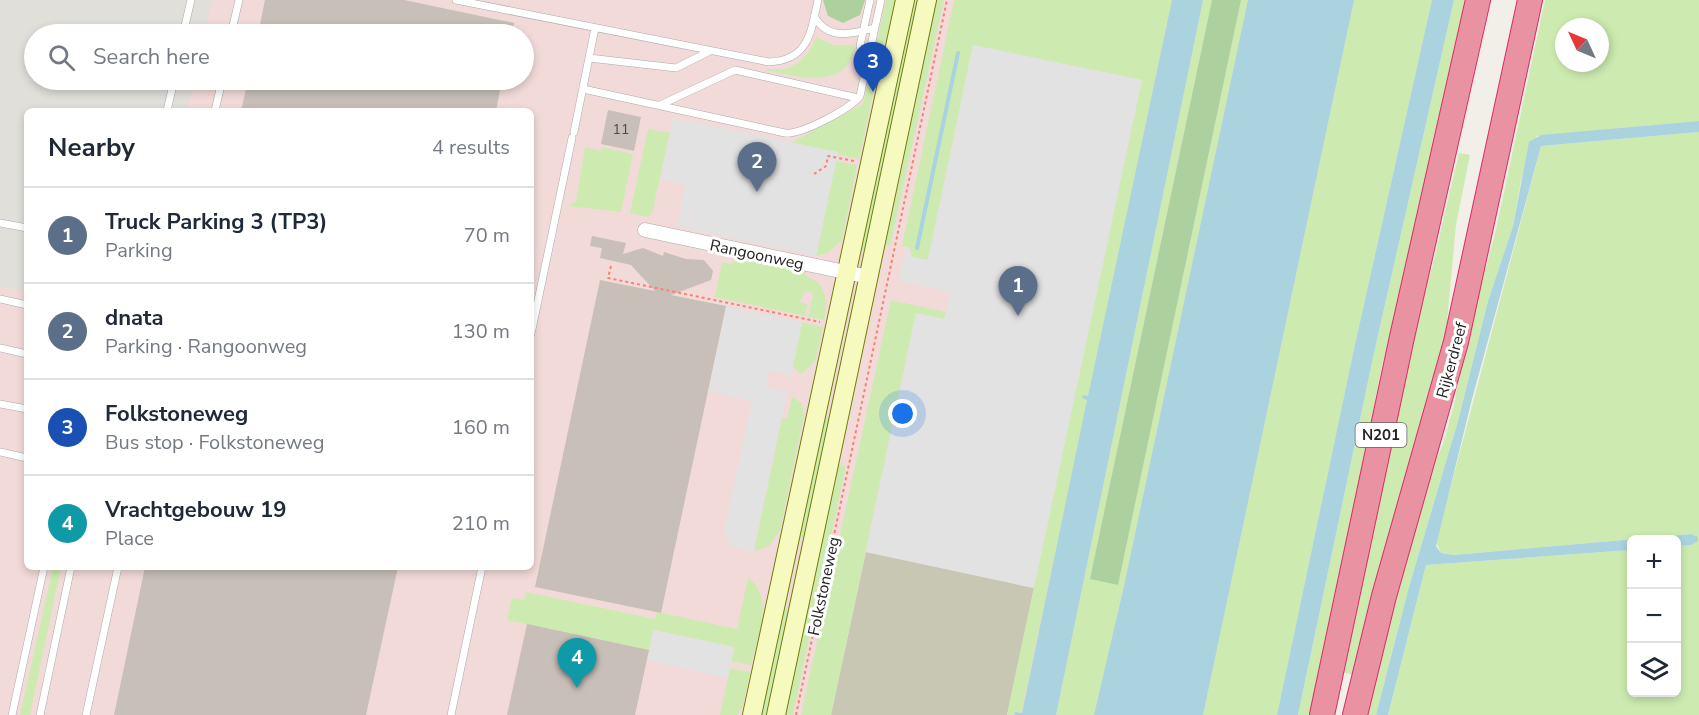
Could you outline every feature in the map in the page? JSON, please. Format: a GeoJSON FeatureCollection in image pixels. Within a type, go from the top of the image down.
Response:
{"type":"FeatureCollection","features":[{"type":"Feature","properties":{"kind":"highway","name":"N201"},"geometry":{"type":"LineString","coordinates":[[1322,715],[1402,337],[1478,0]]}},
{"type":"Feature","properties":{"kind":"highway","name":"Rijkerdreef"},"geometry":{"type":"LineString","coordinates":[[1355,715],[1384,596],[1456,342],[1530,0]]}},
{"type":"Feature","properties":{"kind":"street","name":"Folkstoneweg"},"geometry":{"type":"LineString","coordinates":[[832,393],[834,326],[905,0]]}},
{"type":"Feature","properties":{"kind":"street","name":"Folkstoneweg"},"geometry":{"type":"LineString","coordinates":[[776,715],[794,574],[832,393],[868,277],[927,0]]}},
{"type":"Feature","properties":{"kind":"street","name":"Rangoonweg"},"geometry":{"type":"LineString","coordinates":[[645,230],[868,277]]}},
{"type":"Feature","properties":{"kind":"street","name":"Folkstoneweg"},"geometry":{"type":"LineString","coordinates":[[752,715],[794,574]]}},
{"type":"Feature","properties":{"kind":"lane"},"geometry":{"type":"LineString","coordinates":[[185,24],[191,0]]}},
{"type":"Feature","properties":{"kind":"lane"},"geometry":{"type":"LineString","coordinates":[[233,24],[238,0]]}},
{"type":"Feature","properties":{"kind":"lane"},"geometry":{"type":"LineString","coordinates":[[456,0],[761,61],[789,58],[805,45],[818,0]]}},
{"type":"Feature","properties":{"kind":"lane"},"geometry":{"type":"LineString","coordinates":[[867,67],[860,46],[870,0]]}},
{"type":"Feature","properties":{"kind":"lane"},"geometry":{"type":"LineString","coordinates":[[583,89],[792,133],[847,106],[858,98],[882,0]]}},
{"type":"Feature","properties":{"kind":"lane"},"geometry":{"type":"LineString","coordinates":[[814,16],[822,26],[832,32],[845,34],[875,28]]}},
{"type":"Feature","properties":{"kind":"lane"},"geometry":{"type":"LineString","coordinates":[[534,320],[596,27]]}},
{"type":"Feature","properties":{"kind":"lane"},"geometry":{"type":"LineString","coordinates":[[589,58],[676,68],[710,51]]}},
{"type":"Feature","properties":{"kind":"lane"},"geometry":{"type":"LineString","coordinates":[[660,105],[734,70],[858,98]]}},
{"type":"Feature","properties":{"kind":"lane"},"geometry":{"type":"LineString","coordinates":[[168,108],[172,90]]}},
{"type":"Feature","properties":{"kind":"lane"},"geometry":{"type":"LineString","coordinates":[[216,108],[220,90]]}},
{"type":"Feature","properties":{"kind":"lane"},"geometry":{"type":"LineString","coordinates":[[0,223],[24,227]]}},
{"type":"Feature","properties":{"kind":"lane"},"geometry":{"type":"LineString","coordinates":[[0,299],[24,304]]}},
{"type":"Feature","properties":{"kind":"lane"},"geometry":{"type":"LineString","coordinates":[[0,348],[24,353]]}},
{"type":"Feature","properties":{"kind":"lane"},"geometry":{"type":"LineString","coordinates":[[0,404],[24,408]]}},
{"type":"Feature","properties":{"kind":"lane"},"geometry":{"type":"LineString","coordinates":[[0,452],[24,457]]}},
{"type":"Feature","properties":{"kind":"lane"},"geometry":{"type":"LineString","coordinates":[[12,715],[43,570]]}},
{"type":"Feature","properties":{"kind":"lane"},"geometry":{"type":"LineString","coordinates":[[40,715],[70,570]]}},
{"type":"Feature","properties":{"kind":"lane"},"geometry":{"type":"LineString","coordinates":[[86,715],[117,570]]}},
{"type":"Feature","properties":{"kind":"lane"},"geometry":{"type":"LineString","coordinates":[[451,715],[481,570]]}},
{"type":"Feature","properties":{"kind":"path","name":"Folkstoneweg"},"geometry":{"type":"LineString","coordinates":[[796,715],[947,0]]}},
{"type":"Feature","properties":{"kind":"path"},"geometry":{"type":"LineString","coordinates":[[814,174],[826,166],[828,156],[868,164]]}},
{"type":"Feature","properties":{"kind":"path"},"geometry":{"type":"LineString","coordinates":[[611,266],[608,278],[834,326]]}},
{"type":"Feature","properties":{"kind":"shaded area"},"geometry":{"type":"Polygon","coordinates":[[[0,0],[1432,0],[1354,349],[1277,715],[0,715],[0,0]]]}},
{"type":"Feature","properties":{"kind":"shaded area"},"geometry":{"type":"Polygon","coordinates":[[[0,0],[212,0],[206,24],[24,24],[24,90],[191,90],[187,108],[24,108],[24,291],[0,286],[0,0]]]}},
{"type":"Feature","properties":{"kind":"shaded area"},"geometry":{"type":"Polygon","coordinates":[[[973,45],[1142,80],[1034,588],[866,552],[916,313],[944,319],[946,312],[950,292],[899,281],[906,247],[910,248],[909,253],[912,257],[928,260],[973,45]]]}},
{"type":"Feature","properties":{"kind":"shaded area"},"geometry":{"type":"Polygon","coordinates":[[[673,118],[838,152],[816,256],[688,229],[694,201],[685,200],[693,202],[687,227],[677,225],[686,185],[660,179],[673,118]]]}},
{"type":"Feature","properties":{"kind":"shaded area"},"geometry":{"type":"Polygon","coordinates":[[[726,306],[802,322],[791,375],[769,370],[765,387],[787,392],[753,553],[731,546],[724,531],[752,401],[708,391],[726,306]]]}},
{"type":"Feature","properties":{"kind":"shaded area"},"geometry":{"type":"Polygon","coordinates":[[[866,552],[1034,588],[1007,715],[831,715],[866,552]]]}},
{"type":"Feature","properties":{"kind":"shaded area"},"geometry":{"type":"Polygon","coordinates":[[[653,630],[734,647],[728,678],[647,660],[653,630]]]}},
{"type":"Feature","properties":{"kind":"green space"},"geometry":{"type":"Polygon","coordinates":[[[823,0],[865,0],[860,15],[843,23],[828,16],[823,0]]]}},
{"type":"Feature","properties":{"kind":"green space"},"geometry":{"type":"Polygon","coordinates":[[[886,0],[896,0],[887,41],[884,41],[859,159],[791,143],[863,104],[886,0]]]}},
{"type":"Feature","properties":{"kind":"green space"},"geometry":{"type":"Polygon","coordinates":[[[910,0],[920,0],[866,250],[863,251],[860,250],[910,0]]]}},
{"type":"Feature","properties":{"kind":"green space"},"geometry":{"type":"Polygon","coordinates":[[[936,0],[944,0],[889,252],[890,246],[886,245],[886,223],[890,223],[903,164],[899,163],[936,0]]]}},
{"type":"Feature","properties":{"kind":"green space"},"geometry":{"type":"Polygon","coordinates":[[[954,0],[1172,0],[1088,396],[1083,395],[1082,398],[1088,399],[1021,714],[1015,712],[1014,715],[1007,715],[1141,80],[973,45],[928,260],[912,257],[910,248],[902,246],[954,0]]]}},
{"type":"Feature","properties":{"kind":"green space"},"geometry":{"type":"Polygon","coordinates":[[[1203,0],[1212,0],[1090,579],[1118,585],[1241,0],[1248,0],[1124,586],[1094,715],[1056,715],[1203,0]]]}},
{"type":"Feature","properties":{"kind":"green space"},"geometry":{"type":"Polygon","coordinates":[[[1212,0],[1241,0],[1118,585],[1090,579],[1212,0]]]}},
{"type":"Feature","properties":{"kind":"green space"},"geometry":{"type":"Polygon","coordinates":[[[1354,0],[1432,0],[1354,349],[1277,715],[1203,715],[1354,0]]]}},
{"type":"Feature","properties":{"kind":"green space"},"geometry":{"type":"Polygon","coordinates":[[[1454,0],[1470,0],[1398,321],[1382,365],[1315,715],[1298,715],[1374,353],[1454,0]]]}},
{"type":"Feature","properties":{"kind":"green space"},"geometry":{"type":"Polygon","coordinates":[[[1545,0],[1699,0],[1699,121],[1537,136],[1521,180],[1513,226],[1488,301],[1458,421],[1409,587],[1376,715],[1362,715],[1423,488],[1443,444],[1455,401],[1460,362],[1495,234],[1545,0]]]}},
{"type":"Feature","properties":{"kind":"green space"},"geometry":{"type":"Polygon","coordinates":[[[816,37],[834,45],[855,45],[851,60],[843,70],[832,76],[819,78],[765,70],[783,69],[799,62],[811,48],[816,37]]]}},
{"type":"Feature","properties":{"kind":"green space"},"geometry":{"type":"Polygon","coordinates":[[[648,129],[670,133],[652,213],[648,217],[630,213],[648,129]]]}},
{"type":"Feature","properties":{"kind":"green space"},"geometry":{"type":"Polygon","coordinates":[[[1699,132],[1699,715],[1388,715],[1426,565],[1627,550],[1627,697],[1681,697],[1681,546],[1691,545],[1697,537],[1691,534],[1627,535],[1627,540],[1454,555],[1441,553],[1436,542],[1541,146],[1699,132]]]}},
{"type":"Feature","properties":{"kind":"green space"},"geometry":{"type":"Polygon","coordinates":[[[585,147],[601,151],[602,147],[633,154],[621,212],[568,206],[576,201],[585,147]]]}},
{"type":"Feature","properties":{"kind":"green space"},"geometry":{"type":"Polygon","coordinates":[[[1459,153],[1470,155],[1456,225],[1445,344],[1356,675],[1339,672],[1411,327],[1432,268],[1459,153]]]}},
{"type":"Feature","properties":{"kind":"green space"},"geometry":{"type":"Polygon","coordinates":[[[836,161],[857,165],[842,240],[828,253],[816,256],[836,161]]]}},
{"type":"Feature","properties":{"kind":"green space"},"geometry":{"type":"Polygon","coordinates":[[[741,258],[806,271],[805,276],[818,283],[824,293],[826,306],[824,320],[808,317],[813,296],[811,292],[805,291],[800,302],[808,304],[805,316],[715,297],[722,262],[731,264],[741,258]]]}},
{"type":"Feature","properties":{"kind":"green space"},"geometry":{"type":"Polygon","coordinates":[[[891,300],[946,312],[944,319],[916,313],[831,715],[801,715],[891,300]]]}},
{"type":"Feature","properties":{"kind":"green space"},"geometry":{"type":"Polygon","coordinates":[[[802,322],[823,327],[815,362],[801,374],[793,367],[802,322]]]}},
{"type":"Feature","properties":{"kind":"green space"},"geometry":{"type":"Polygon","coordinates":[[[792,396],[802,404],[804,415],[780,530],[769,546],[754,551],[782,418],[787,419],[792,396]]]}},
{"type":"Feature","properties":{"kind":"green space"},"geometry":{"type":"Polygon","coordinates":[[[825,417],[830,419],[806,537],[802,539],[798,537],[825,417]]]}},
{"type":"Feature","properties":{"kind":"green space"},"geometry":{"type":"Polygon","coordinates":[[[836,464],[846,466],[793,715],[782,715],[836,464]]]}},
{"type":"Feature","properties":{"kind":"green space"},"geometry":{"type":"Polygon","coordinates":[[[52,570],[60,570],[30,715],[20,715],[52,570]]]}},
{"type":"Feature","properties":{"kind":"green space"},"geometry":{"type":"Polygon","coordinates":[[[748,578],[756,586],[763,607],[760,631],[751,665],[731,661],[734,647],[654,630],[649,650],[507,620],[512,598],[524,600],[526,592],[655,619],[657,612],[737,629],[748,578]]]}},
{"type":"Feature","properties":{"kind":"green space"},"geometry":{"type":"Polygon","coordinates":[[[786,609],[790,614],[768,715],[761,715],[782,611],[786,609]]]}},
{"type":"Feature","properties":{"kind":"green space"},"geometry":{"type":"Polygon","coordinates":[[[730,668],[750,672],[743,706],[737,715],[720,715],[730,668]]]}},
{"type":"Feature","properties":{"kind":"water"},"geometry":{"type":"Polygon","coordinates":[[[1172,0],[1203,0],[1056,715],[1014,715],[1015,712],[1022,713],[1087,400],[1082,398],[1083,395],[1088,396],[1172,0]]]}},
{"type":"Feature","properties":{"kind":"water"},"geometry":{"type":"Polygon","coordinates":[[[1248,0],[1354,0],[1203,715],[1094,715],[1124,586],[1248,0]]]}},
{"type":"Feature","properties":{"kind":"water"},"geometry":{"type":"Polygon","coordinates":[[[1432,0],[1454,0],[1374,353],[1298,715],[1277,715],[1354,349],[1432,0]]]}},
{"type":"Feature","properties":{"kind":"water"},"geometry":{"type":"Polygon","coordinates":[[[1699,121],[1699,132],[1541,146],[1472,399],[1436,546],[1441,553],[1454,555],[1627,540],[1627,550],[1426,565],[1388,715],[1376,715],[1409,587],[1458,421],[1488,301],[1513,226],[1529,142],[1541,135],[1699,121]]]}},
{"type":"Feature","properties":{"kind":"water"},"geometry":{"type":"Polygon","coordinates":[[[1691,534],[1698,537],[1698,541],[1691,545],[1681,546],[1680,535],[1691,534]]]}},
{"type":"Feature","properties":{"kind":"building"},"geometry":{"type":"Polygon","coordinates":[[[265,0],[404,0],[514,23],[514,24],[260,24],[265,0]]]}},
{"type":"Feature","properties":{"kind":"building"},"geometry":{"type":"Polygon","coordinates":[[[246,90],[500,90],[497,108],[242,108],[246,90]]]}},
{"type":"Feature","properties":{"kind":"building"},"geometry":{"type":"Polygon","coordinates":[[[608,110],[641,117],[634,151],[601,144],[608,110]]]}},
{"type":"Feature","properties":{"kind":"building"},"geometry":{"type":"Polygon","coordinates":[[[592,236],[626,243],[623,254],[643,248],[663,256],[664,252],[686,259],[704,260],[713,271],[711,280],[671,295],[726,306],[661,613],[535,587],[600,280],[655,291],[631,265],[600,258],[602,248],[590,246],[592,236]]]}},
{"type":"Feature","properties":{"kind":"building"},"geometry":{"type":"Polygon","coordinates":[[[144,570],[397,570],[366,715],[114,715],[144,570]]]}},
{"type":"Feature","properties":{"kind":"building"},"geometry":{"type":"Polygon","coordinates":[[[527,624],[649,650],[635,715],[507,715],[527,624]]]}},
{"type":"Feature","properties":{"kind":"waterway"},"geometry":{"type":"LineString","coordinates":[[917,248],[958,53]]}},
{"type":"Feature","properties":{"kind":"place","name":"Folkstoneweg"},"geometry":{"type":"Point","coordinates":[873,92]}},
{"type":"Feature","properties":{"kind":"place","name":"dnata"},"geometry":{"type":"Point","coordinates":[757,192]}},
{"type":"Feature","properties":{"kind":"place","name":"Truck Parking 3 (TP3)"},"geometry":{"type":"Point","coordinates":[1018,316]}},
{"type":"Feature","properties":{"kind":"place","name":"Vrachtgebouw 19"},"geometry":{"type":"Point","coordinates":[577,688]}}]}
